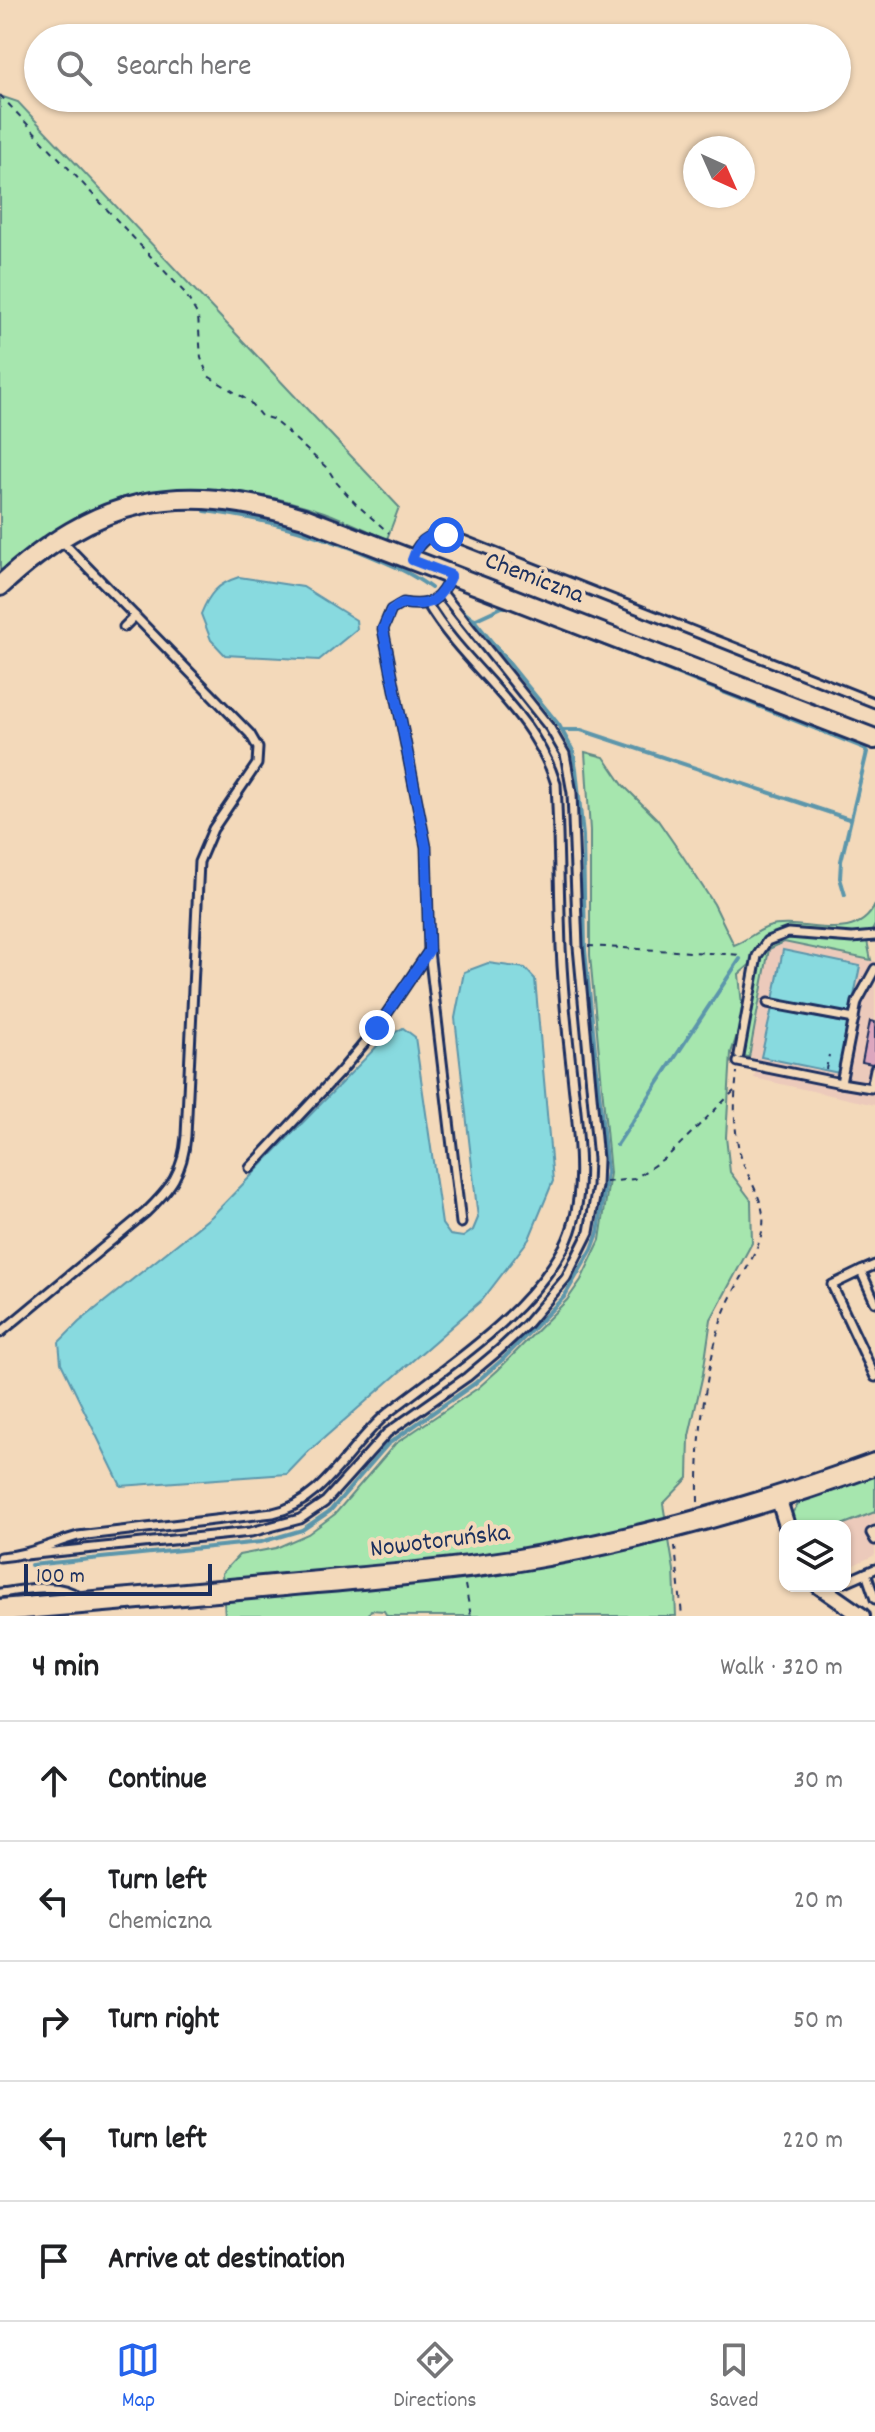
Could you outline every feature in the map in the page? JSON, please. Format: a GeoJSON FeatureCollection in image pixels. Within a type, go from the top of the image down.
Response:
{"type":"FeatureCollection","features":[{"type":"Feature","properties":{"kind":"main road","name":"Nowotoruńska"},"geometry":{"type":"LineString","coordinates":[[0,1610],[44,1606],[75,1608],[462,1568],[563,1552],[698,1520],[875,1464]]}},
{"type":"Feature","properties":{"kind":"street","name":"Chemiczna"},"geometry":{"type":"LineString","coordinates":[[0,586],[41,550],[96,519],[135,504],[159,499],[188,497],[220,500],[279,511],[875,739]]}},
{"type":"Feature","properties":{"kind":"street"},"geometry":{"type":"LineString","coordinates":[[778,1497],[785,1520]]}},
{"type":"Feature","properties":{"kind":"street"},"geometry":{"type":"LineString","coordinates":[[832,1592],[852,1613]]}},
{"type":"Feature","properties":{"kind":"lane"},"geometry":{"type":"LineString","coordinates":[[412,560],[419,543],[429,536],[453,536],[875,703]]}},
{"type":"Feature","properties":{"kind":"lane"},"geometry":{"type":"LineString","coordinates":[[0,1333],[156,1202],[174,1181],[183,1161],[199,862],[213,829],[257,764],[258,748],[250,734],[60,538]]}},
{"type":"Feature","properties":{"kind":"lane"},"geometry":{"type":"LineString","coordinates":[[451,575],[443,594],[427,603],[403,603],[391,610],[383,629],[426,847],[429,951],[461,1223]]}},
{"type":"Feature","properties":{"kind":"lane"},"geometry":{"type":"LineString","coordinates":[[0,1557],[251,1532],[282,1526],[312,1512],[338,1489],[387,1433],[467,1377],[498,1351],[552,1295],[572,1268],[589,1232],[597,1181],[597,1130],[578,947],[575,835],[569,769],[559,741],[550,728],[443,594]]}},
{"type":"Feature","properties":{"kind":"lane"},"geometry":{"type":"LineString","coordinates":[[25,1555],[48,1544],[78,1536],[294,1508],[321,1486],[358,1441],[380,1420],[489,1334],[555,1262],[569,1237],[577,1201],[579,1153],[561,948],[556,784],[537,738],[444,628],[427,603]]}},
{"type":"Feature","properties":{"kind":"lane"},"geometry":{"type":"LineString","coordinates":[[124,627],[135,616]]}},
{"type":"Feature","properties":{"kind":"lane"},"geometry":{"type":"LineString","coordinates":[[875,936],[852,938],[788,933],[767,941],[757,956],[739,1059],[871,1088],[875,1069]]}},
{"type":"Feature","properties":{"kind":"lane"},"geometry":{"type":"LineString","coordinates":[[250,1168],[377,1028],[429,951]]}},
{"type":"Feature","properties":{"kind":"lane"},"geometry":{"type":"LineString","coordinates":[[841,1083],[857,1002],[875,969]]}},
{"type":"Feature","properties":{"kind":"lane"},"geometry":{"type":"LineString","coordinates":[[768,1003],[854,1019]]}},
{"type":"Feature","properties":{"kind":"lane"},"geometry":{"type":"LineString","coordinates":[[875,1265],[832,1285],[875,1377]]}},
{"type":"Feature","properties":{"kind":"lane"},"geometry":{"type":"LineString","coordinates":[[861,1271],[875,1302]]}},
{"type":"Feature","properties":{"kind":"lane"},"geometry":{"type":"LineString","coordinates":[[875,1531],[871,1533],[875,1540]]}},
{"type":"Feature","properties":{"kind":"lane"},"geometry":{"type":"LineString","coordinates":[[851,1579],[875,1569]]}},
{"type":"Feature","properties":{"kind":"lane"},"geometry":{"type":"LineString","coordinates":[[866,1573],[875,1599]]}},
{"type":"Feature","properties":{"kind":"lane"},"geometry":{"type":"LineString","coordinates":[[0,1593],[53,1588],[69,1590],[75,1608]]}},
{"type":"Feature","properties":{"kind":"lane"},"geometry":{"type":"LineString","coordinates":[[22,1616],[44,1606]]}},
{"type":"Feature","properties":{"kind":"path"},"geometry":{"type":"LineString","coordinates":[[0,95],[185,293],[198,316],[201,358],[208,376],[249,401],[261,416],[272,419],[285,430],[328,469],[356,504],[392,535]]}},
{"type":"Feature","properties":{"kind":"path"},"geometry":{"type":"LineString","coordinates":[[587,946],[743,955]]}},
{"type":"Feature","properties":{"kind":"path"},"geometry":{"type":"LineString","coordinates":[[824,1079],[829,1055]]}},
{"type":"Feature","properties":{"kind":"path"},"geometry":{"type":"LineString","coordinates":[[698,1520],[697,1472],[703,1409],[721,1318],[760,1237],[763,1221],[735,1133],[739,1059]]}},
{"type":"Feature","properties":{"kind":"path"},"geometry":{"type":"LineString","coordinates":[[597,1181],[634,1179],[669,1155],[735,1091]]}},
{"type":"Feature","properties":{"kind":"path"},"geometry":{"type":"LineString","coordinates":[[673,1527],[682,1616]]}},
{"type":"Feature","properties":{"kind":"path"},"geometry":{"type":"LineString","coordinates":[[462,1568],[471,1616]]}},
{"type":"Feature","properties":{"kind":"shaded area"},"geometry":{"type":"Polygon","coordinates":[[[784,942],[875,961],[875,1105],[754,1078],[759,1060],[749,1057],[768,949],[784,942]]]}},
{"type":"Feature","properties":{"kind":"shaded area"},"geometry":{"type":"Polygon","coordinates":[[[875,1512],[875,1555],[851,1566],[851,1521],[875,1512]]]}},
{"type":"Feature","properties":{"kind":"green space"},"geometry":{"type":"Polygon","coordinates":[[[0,96],[18,102],[24,112],[27,112],[399,507],[387,539],[324,512],[262,495],[230,491],[165,491],[103,507],[74,521],[0,576],[0,96]]]}},
{"type":"Feature","properties":{"kind":"green space"},"geometry":{"type":"Polygon","coordinates":[[[585,752],[604,757],[623,785],[657,819],[714,904],[734,945],[768,927],[841,928],[854,925],[866,918],[875,905],[875,925],[867,941],[871,960],[784,942],[769,949],[749,1057],[742,1056],[752,963],[739,974],[743,1017],[731,1053],[726,1137],[730,1172],[751,1200],[752,1243],[711,1319],[689,1436],[688,1478],[663,1504],[674,1570],[676,1616],[387,1616],[384,1611],[371,1610],[368,1616],[225,1616],[222,1573],[239,1555],[276,1548],[308,1534],[335,1514],[395,1444],[478,1388],[567,1300],[581,1280],[600,1240],[610,1173],[590,955],[590,831],[585,752]]]}},
{"type":"Feature","properties":{"kind":"green space"},"geometry":{"type":"Polygon","coordinates":[[[875,1474],[875,1512],[851,1521],[794,1520],[792,1513],[800,1502],[875,1474]]]}},
{"type":"Feature","properties":{"kind":"water"},"geometry":{"type":"Polygon","coordinates":[[[239,577],[303,587],[356,620],[357,629],[319,660],[225,655],[211,640],[201,614],[215,591],[239,577]]]}},
{"type":"Feature","properties":{"kind":"water"},"geometry":{"type":"Polygon","coordinates":[[[783,950],[860,966],[850,1016],[773,1000],[783,950]]]}},
{"type":"Feature","properties":{"kind":"water"},"geometry":{"type":"Polygon","coordinates":[[[488,963],[525,968],[535,979],[553,1181],[529,1239],[483,1299],[308,1452],[287,1474],[121,1486],[61,1363],[59,1342],[79,1322],[212,1216],[384,1039],[403,1028],[415,1037],[442,1224],[450,1235],[463,1237],[473,1230],[478,1218],[455,1018],[464,972],[488,963]]]}},
{"type":"Feature","properties":{"kind":"water"},"geometry":{"type":"Polygon","coordinates":[[[772,1008],[849,1024],[839,1073],[761,1057],[772,1008]]]}},
{"type":"Feature","properties":{"kind":"building"},"geometry":{"type":"Polygon","coordinates":[[[870,1021],[875,1022],[875,1063],[872,1064],[862,1062],[870,1021]]]}},
{"type":"Feature","properties":{"kind":"waterway"},"geometry":{"type":"LineString","coordinates":[[205,511],[281,525],[317,536],[394,566],[431,588]]}},
{"type":"Feature","properties":{"kind":"waterway"},"geometry":{"type":"LineString","coordinates":[[474,620],[502,607],[509,607],[864,748],[867,752],[841,861],[840,878],[845,895]]}},
{"type":"Feature","properties":{"kind":"waterway"},"geometry":{"type":"LineString","coordinates":[[31,1565],[261,1542],[302,1530],[330,1511],[388,1444],[474,1384],[502,1360],[564,1297],[592,1249],[598,1233],[607,1172],[585,950],[583,836],[573,751],[559,725],[474,620],[460,609]]}},
{"type":"Feature","properties":{"kind":"waterway"},"geometry":{"type":"LineString","coordinates":[[562,730],[581,730],[849,819]]}},
{"type":"Feature","properties":{"kind":"waterway"},"geometry":{"type":"LineString","coordinates":[[617,1145],[740,959]]}},
{"type":"Feature","properties":{"kind":"route"},"geometry":{"type":"LineString","coordinates":[[377,1028],[429,951],[426,847],[383,629],[391,610],[403,603],[427,603],[443,594],[451,575],[412,560],[423,539],[446,535]]}}]}
